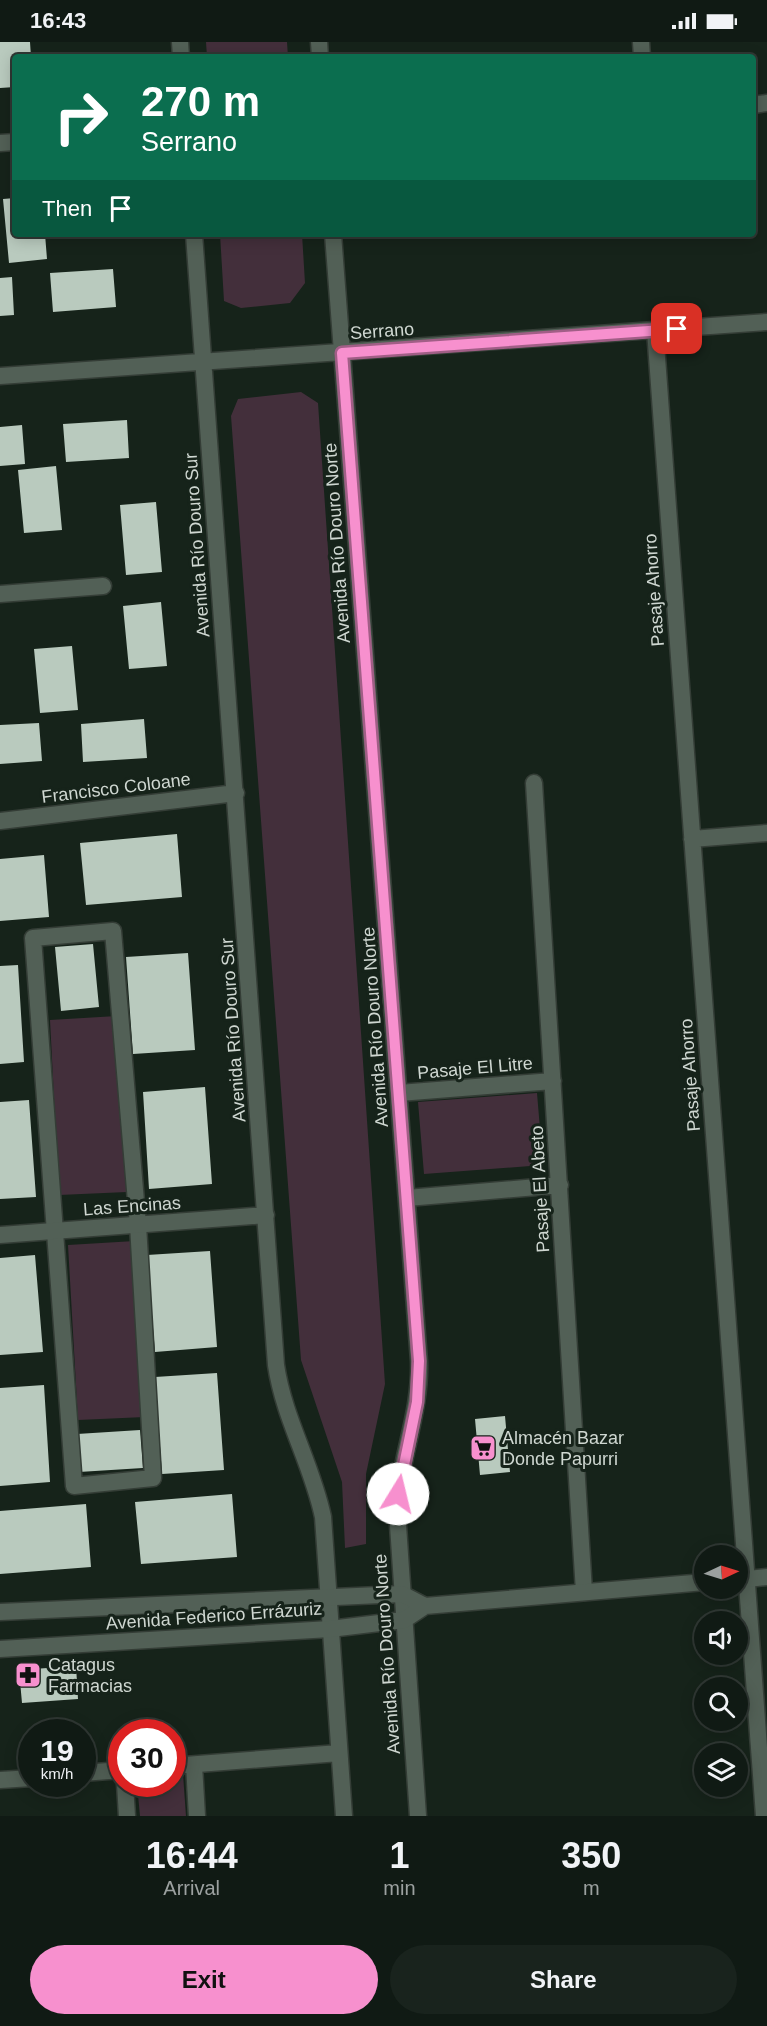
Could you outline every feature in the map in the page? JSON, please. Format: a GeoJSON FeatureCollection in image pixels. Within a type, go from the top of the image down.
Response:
{"type":"FeatureCollection","features":[{"type":"Feature","properties":{"kind":"street","name":"Avenida Río Douro Sur"},"geometry":{"type":"LineString","coordinates":[[194,237],[279,1386],[291,1426],[319,1497],[325,1538],[344,1816]]}},
{"type":"Feature","properties":{"kind":"street","name":"Avenida Río Douro Norte"},"geometry":{"type":"LineString","coordinates":[[333,237],[420,1375],[417,1402],[398,1494],[402,1594],[418,1816]]}},
{"type":"Feature","properties":{"kind":"street","name":"Serrano"},"geometry":{"type":"LineString","coordinates":[[0,376],[767,322]]}},
{"type":"Feature","properties":{"kind":"street","name":"Pasaje Ahorro"},"geometry":{"type":"LineString","coordinates":[[655,330],[740,1545]]}},
{"type":"Feature","properties":{"kind":"street"},"geometry":{"type":"LineString","coordinates":[[0,594],[104,586]]}},
{"type":"Feature","properties":{"kind":"street","name":"Pasaje El Abeto"},"geometry":{"type":"LineString","coordinates":[[534,783],[584,1592]]}},
{"type":"Feature","properties":{"kind":"street","name":"Francisco Coloane"},"geometry":{"type":"LineString","coordinates":[[0,821],[236,793]]}},
{"type":"Feature","properties":{"kind":"street"},"geometry":{"type":"LineString","coordinates":[[692,839],[767,833]]}},
{"type":"Feature","properties":{"kind":"street"},"geometry":{"type":"LineString","coordinates":[[113,931],[138,1225],[153,1478],[74,1486],[33,938],[113,931]]}},
{"type":"Feature","properties":{"kind":"street","name":"Pasaje El Litre"},"geometry":{"type":"LineString","coordinates":[[399,1094],[553,1081]]}},
{"type":"Feature","properties":{"kind":"street"},"geometry":{"type":"LineString","coordinates":[[407,1198],[560,1185]]}},
{"type":"Feature","properties":{"kind":"street","name":"Las Encinas"},"geometry":{"type":"LineString","coordinates":[[0,1235],[266,1215]]}},
{"type":"Feature","properties":{"kind":"street"},"geometry":{"type":"LineString","coordinates":[[748,1579],[767,1577]]}},
{"type":"Feature","properties":{"kind":"street","name":"Avenida Federico Errázuriz"},"geometry":{"type":"LineString","coordinates":[[0,1649],[330,1629],[404,1620],[425,1606],[694,1583]]}},
{"type":"Feature","properties":{"kind":"street","name":"Avenida Federico Errázuriz"},"geometry":{"type":"LineString","coordinates":[[0,1611],[402,1594],[425,1606]]}},
{"type":"Feature","properties":{"kind":"street","name":"Pasaje Ahorro"},"geometry":{"type":"LineString","coordinates":[[744,1599],[764,1816]]}},
{"type":"Feature","properties":{"kind":"street"},"geometry":{"type":"LineString","coordinates":[[186,1765],[339,1753]]}},
{"type":"Feature","properties":{"kind":"street"},"geometry":{"type":"LineString","coordinates":[[194,1764],[197,1816]]}},
{"type":"Feature","properties":{"kind":"street"},"geometry":{"type":"LineString","coordinates":[[0,1780],[18,1779]]}},
{"type":"Feature","properties":{"kind":"street"},"geometry":{"type":"LineString","coordinates":[[126,1797],[127,1816]]}},
{"type":"Feature","properties":{"kind":"shaded area"},"geometry":{"type":"Polygon","coordinates":[[[206,42],[287,42],[288,54],[207,54],[206,42]]]}},
{"type":"Feature","properties":{"kind":"shaded area"},"geometry":{"type":"Polygon","coordinates":[[[220,237],[302,237],[305,283],[290,303],[241,308],[224,301],[220,237]]]}},
{"type":"Feature","properties":{"kind":"shaded area"},"geometry":{"type":"Polygon","coordinates":[[[301,392],[318,403],[385,1384],[366,1474],[366,1544],[345,1548],[342,1482],[301,1360],[231,416],[238,399],[301,392]]]}},
{"type":"Feature","properties":{"kind":"shaded area"},"geometry":{"type":"Polygon","coordinates":[[[117,1016],[127,1192],[59,1195],[50,1020],[117,1016]]]}},
{"type":"Feature","properties":{"kind":"shaded area"},"geometry":{"type":"Polygon","coordinates":[[[537,1093],[543,1165],[424,1174],[418,1102],[537,1093]]]}},
{"type":"Feature","properties":{"kind":"shaded area"},"geometry":{"type":"Polygon","coordinates":[[[135,1241],[145,1417],[78,1420],[68,1245],[135,1241]]]}},
{"type":"Feature","properties":{"kind":"shaded area"},"geometry":{"type":"Polygon","coordinates":[[[138,1797],[185,1797],[186,1816],[140,1816],[138,1797]]]}},
{"type":"Feature","properties":{"kind":"building"},"geometry":{"type":"Polygon","coordinates":[[[0,42],[30,42],[31,54],[12,54],[12,87],[0,88],[0,42]]]}},
{"type":"Feature","properties":{"kind":"building"},"geometry":{"type":"Polygon","coordinates":[[[12,198],[12,237],[45,237],[47,259],[9,263],[3,199],[12,198]]]}},
{"type":"Feature","properties":{"kind":"building"},"geometry":{"type":"Polygon","coordinates":[[[113,269],[116,307],[53,312],[50,273],[113,269]]]}},
{"type":"Feature","properties":{"kind":"building"},"geometry":{"type":"Polygon","coordinates":[[[12,277],[14,315],[0,316],[0,278],[12,277]]]}},
{"type":"Feature","properties":{"kind":"building"},"geometry":{"type":"Polygon","coordinates":[[[127,420],[129,458],[66,462],[63,424],[127,420]]]}},
{"type":"Feature","properties":{"kind":"building"},"geometry":{"type":"Polygon","coordinates":[[[22,425],[25,464],[0,466],[0,427],[22,425]]]}},
{"type":"Feature","properties":{"kind":"building"},"geometry":{"type":"Polygon","coordinates":[[[56,466],[62,530],[24,533],[18,470],[56,466]]]}},
{"type":"Feature","properties":{"kind":"building"},"geometry":{"type":"Polygon","coordinates":[[[156,502],[162,572],[126,575],[120,505],[156,502]]]}},
{"type":"Feature","properties":{"kind":"building"},"geometry":{"type":"Polygon","coordinates":[[[161,602],[167,666],[129,669],[123,606],[161,602]]]}},
{"type":"Feature","properties":{"kind":"building"},"geometry":{"type":"Polygon","coordinates":[[[72,646],[78,710],[40,713],[34,649],[72,646]]]}},
{"type":"Feature","properties":{"kind":"building"},"geometry":{"type":"Polygon","coordinates":[[[144,719],[147,758],[83,762],[81,724],[144,719]]]}},
{"type":"Feature","properties":{"kind":"building"},"geometry":{"type":"Polygon","coordinates":[[[39,723],[42,761],[0,764],[0,725],[39,723]]]}},
{"type":"Feature","properties":{"kind":"building"},"geometry":{"type":"Polygon","coordinates":[[[177,834],[182,897],[86,905],[80,843],[177,834]]]}},
{"type":"Feature","properties":{"kind":"building"},"geometry":{"type":"Polygon","coordinates":[[[44,855],[49,917],[0,921],[0,859],[44,855]]]}},
{"type":"Feature","properties":{"kind":"building"},"geometry":{"type":"Polygon","coordinates":[[[93,944],[99,1007],[61,1011],[55,947],[93,944]]]}},
{"type":"Feature","properties":{"kind":"building"},"geometry":{"type":"Polygon","coordinates":[[[188,953],[195,1050],[133,1054],[126,957],[188,953]]]}},
{"type":"Feature","properties":{"kind":"building"},"geometry":{"type":"Polygon","coordinates":[[[18,965],[24,1062],[0,1064],[0,966],[18,965]]]}},
{"type":"Feature","properties":{"kind":"building"},"geometry":{"type":"Polygon","coordinates":[[[205,1087],[212,1184],[149,1189],[143,1092],[205,1087]]]}},
{"type":"Feature","properties":{"kind":"building"},"geometry":{"type":"Polygon","coordinates":[[[29,1100],[36,1197],[0,1199],[0,1102],[29,1100]]]}},
{"type":"Feature","properties":{"kind":"building"},"geometry":{"type":"Polygon","coordinates":[[[210,1251],[217,1347],[155,1352],[147,1255],[210,1251]]]}},
{"type":"Feature","properties":{"kind":"building"},"geometry":{"type":"Polygon","coordinates":[[[35,1255],[43,1352],[0,1355],[0,1258],[35,1255]]]}},
{"type":"Feature","properties":{"kind":"building"},"geometry":{"type":"Polygon","coordinates":[[[217,1373],[224,1470],[162,1474],[155,1377],[217,1373]]]}},
{"type":"Feature","properties":{"kind":"building"},"geometry":{"type":"Polygon","coordinates":[[[44,1385],[50,1482],[0,1486],[0,1388],[44,1385]]]}},
{"type":"Feature","properties":{"kind":"building"},"geometry":{"type":"Polygon","coordinates":[[[505,1416],[510,1472],[480,1475],[475,1419],[505,1416]]]}},
{"type":"Feature","properties":{"kind":"building"},"geometry":{"type":"Polygon","coordinates":[[[140,1430],[143,1468],[79,1472],[77,1434],[140,1430]]]}},
{"type":"Feature","properties":{"kind":"building"},"geometry":{"type":"Polygon","coordinates":[[[232,1494],[237,1557],[141,1564],[135,1502],[232,1494]]]}},
{"type":"Feature","properties":{"kind":"building"},"geometry":{"type":"Polygon","coordinates":[[[86,1504],[91,1567],[0,1574],[0,1511],[86,1504]]]}},
{"type":"Feature","properties":{"kind":"building"},"geometry":{"type":"Polygon","coordinates":[[[76,1666],[78,1699],[22,1703],[19,1670],[76,1666]]]}},
{"type":"Feature","properties":{"kind":"place","name":"Almacén Bazar Donde Papurri"},"geometry":{"type":"Point","coordinates":[483,1448]}},
{"type":"Feature","properties":{"kind":"place","name":"Catagus Farmacias"},"geometry":{"type":"Point","coordinates":[28,1675]}},
{"type":"Feature","properties":{"kind":"route"},"geometry":{"type":"LineString","coordinates":[[398,1494],[404,1455],[415,1416],[419,1389],[419,1361],[342,353],[677,329]]}}]}
